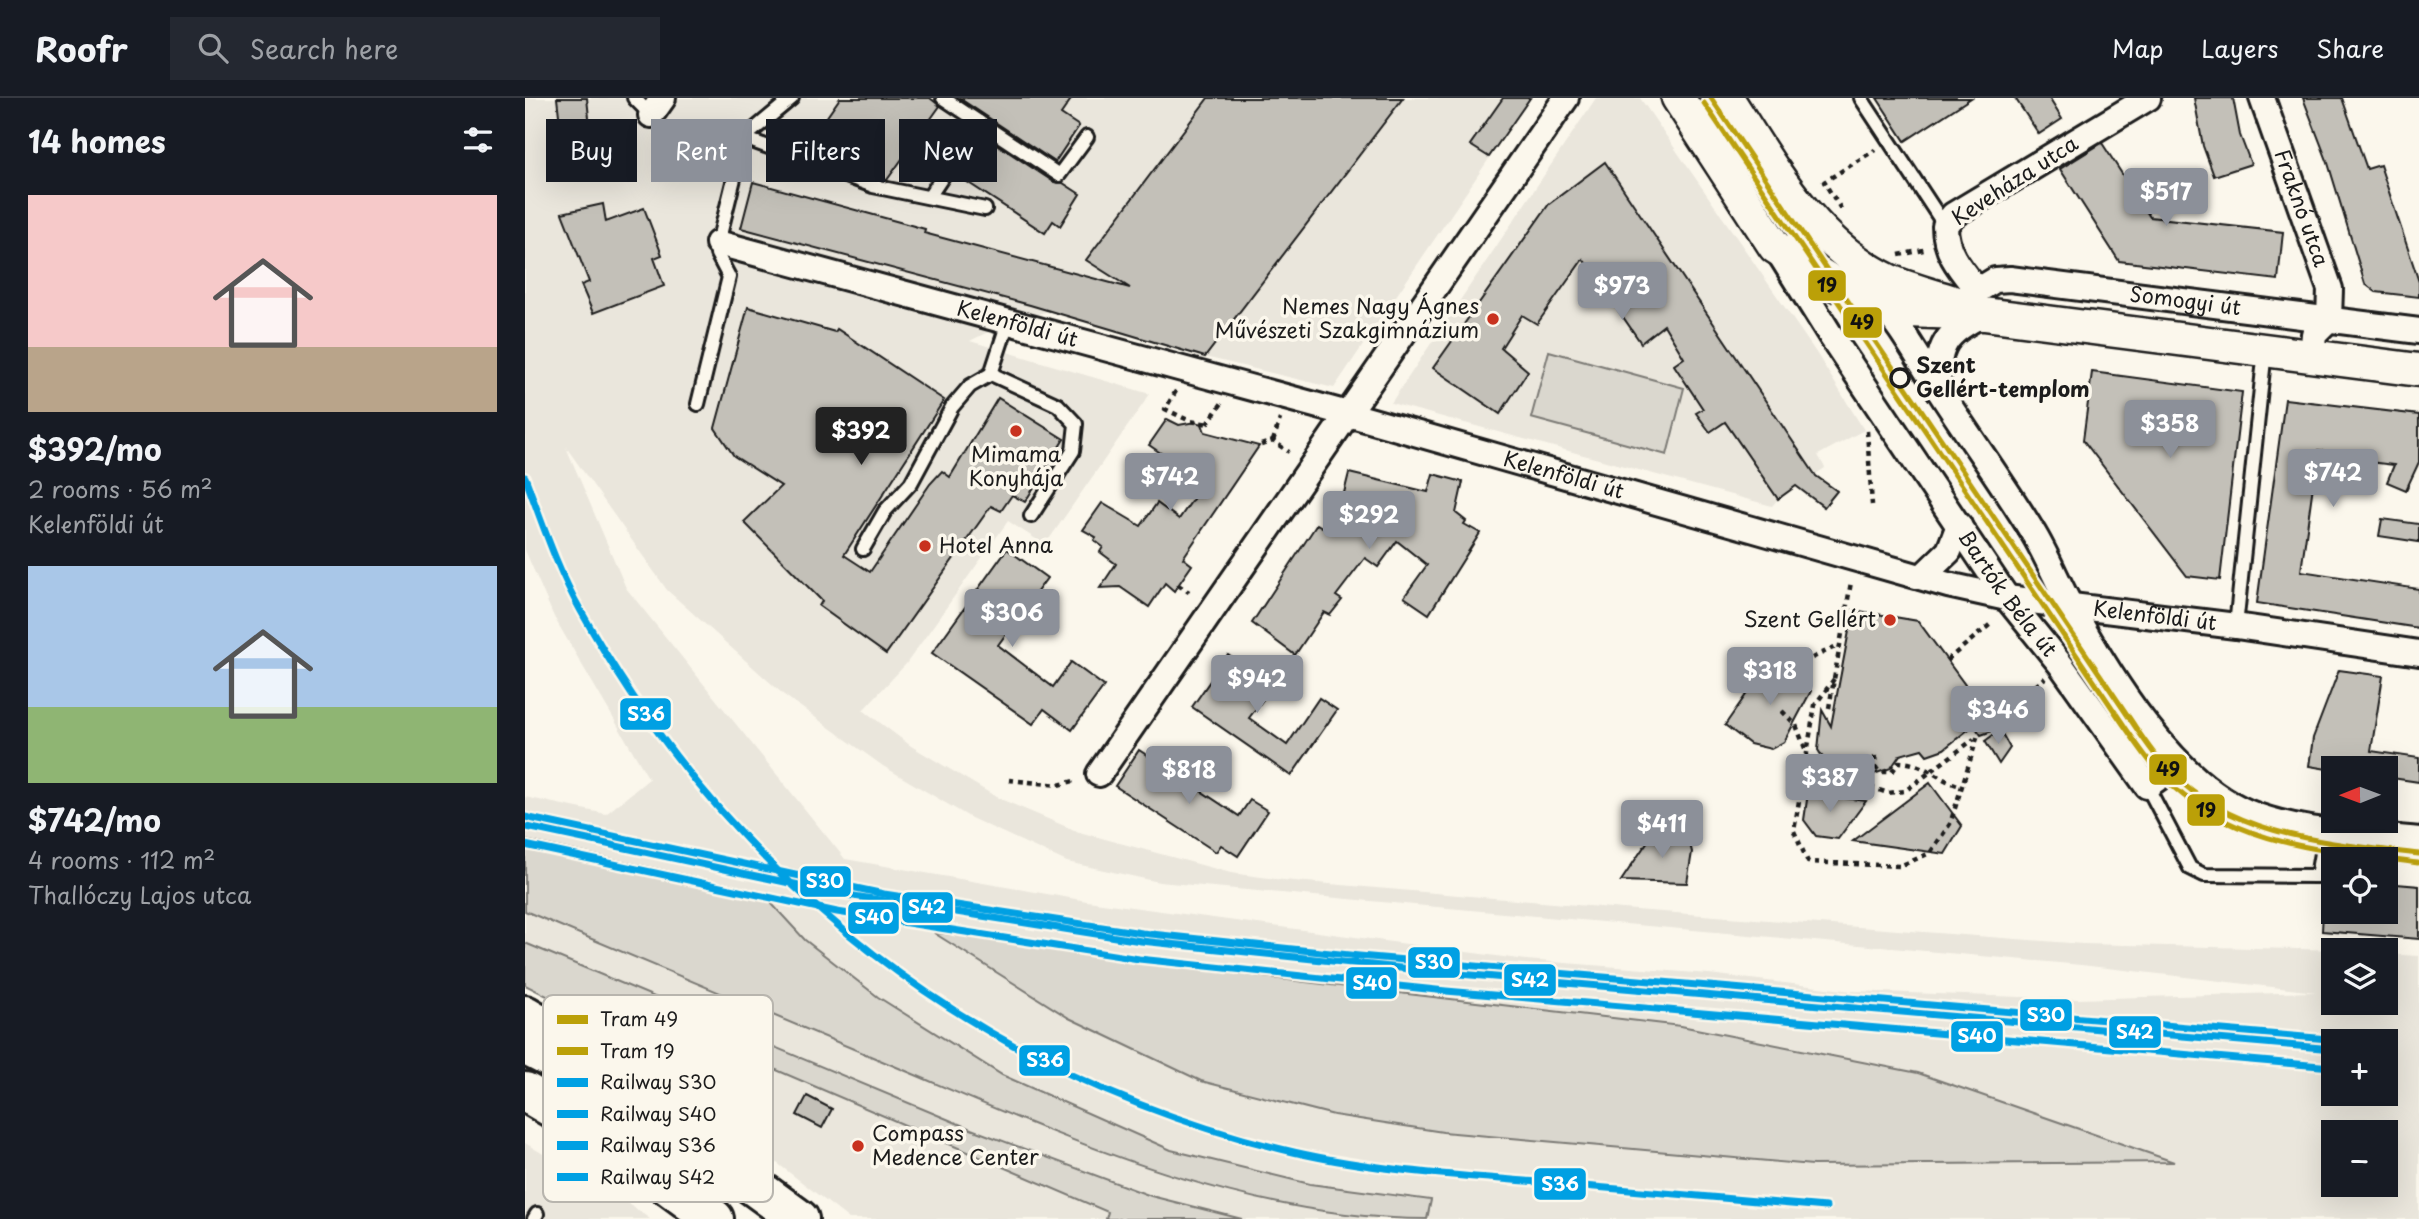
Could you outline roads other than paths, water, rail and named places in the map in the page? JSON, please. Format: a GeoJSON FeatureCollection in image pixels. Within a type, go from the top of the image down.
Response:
{"type":"FeatureCollection","features":[{"type":"Feature","properties":{"kind":"main road"},"geometry":{"type":"LineString","coordinates":[[525,1016],[543,1026]]}},
{"type":"Feature","properties":{"kind":"main road"},"geometry":{"type":"LineString","coordinates":[[525,1047],[543,1056]]}},
{"type":"Feature","properties":{"kind":"main road"},"geometry":{"type":"LineString","coordinates":[[525,1092],[543,1103]]}},
{"type":"Feature","properties":{"kind":"main road"},"geometry":{"type":"LineString","coordinates":[[773,1200],[799,1219]]}},
{"type":"Feature","properties":{"kind":"main road"},"geometry":{"type":"LineString","coordinates":[[691,1202],[714,1219]]}},
{"type":"Feature","properties":{"kind":"street"},"geometry":{"type":"LineString","coordinates":[[1099,774],[1566,98]]}},
{"type":"Feature","properties":{"kind":"street","name":"Bartók Béla út"},"geometry":{"type":"LineString","coordinates":[[1678,98],[1831,336],[2007,598],[2061,665],[2147,786]]}},
{"type":"Feature","properties":{"kind":"street","name":"Bartók Béla út"},"geometry":{"type":"LineString","coordinates":[[1727,98],[1836,258],[1881,304],[2033,532],[2070,604],[2148,726],[2178,764],[2211,791],[2245,811],[2288,824],[2321,829]]}},
{"type":"Feature","properties":{"kind":"street","name":"Keveháza utca"},"geometry":{"type":"LineString","coordinates":[[1973,303],[1945,239],[1937,234],[1953,215],[2148,98]]}},
{"type":"Feature","properties":{"kind":"street","name":"Fraknó utca"},"geometry":{"type":"LineString","coordinates":[[2262,98],[2330,289],[2329,319]]}},
{"type":"Feature","properties":{"kind":"street","name":"Somogyi út"},"geometry":{"type":"LineString","coordinates":[[1807,218],[1863,264],[1890,281],[1973,303],[2265,350],[2419,370]]}},
{"type":"Feature","properties":{"kind":"street","name":"Kelenföldi út"},"geometry":{"type":"LineString","coordinates":[[718,243],[1348,414],[1922,577],[2007,598],[2236,626],[2419,653]]}},
{"type":"Feature","properties":{"kind":"street","name":"Somogyi út"},"geometry":{"type":"LineString","coordinates":[[1775,247],[1837,285],[1881,304],[1907,311],[1973,303],[1995,280],[2010,279],[2419,331]]}},
{"type":"Feature","properties":{"kind":"street"},"geometry":{"type":"LineString","coordinates":[[1939,390],[1939,359],[1950,333],[1973,303]]}},
{"type":"Feature","properties":{"kind":"street"},"geometry":{"type":"LineString","coordinates":[[2312,356],[2314,334],[2329,319]]}},
{"type":"Feature","properties":{"kind":"street"},"geometry":{"type":"LineString","coordinates":[[2357,362],[2361,323]]}},
{"type":"Feature","properties":{"kind":"street"},"geometry":{"type":"LineString","coordinates":[[1922,577],[1949,551],[1959,525]]}},
{"type":"Feature","properties":{"kind":"street"},"geometry":{"type":"LineString","coordinates":[[2147,786],[2178,764]]}},
{"type":"Feature","properties":{"kind":"street","name":"Bartók Béla út"},"geometry":{"type":"LineString","coordinates":[[2353,833],[2419,840]]}},
{"type":"Feature","properties":{"kind":"lane"},"geometry":{"type":"LineString","coordinates":[[752,131],[792,98]]}},
{"type":"Feature","properties":{"kind":"lane"},"geometry":{"type":"LineString","coordinates":[[943,98],[974,119]]}},
{"type":"Feature","properties":{"kind":"lane"},"geometry":{"type":"LineString","coordinates":[[1861,98],[1888,141],[1937,234]]}},
{"type":"Feature","properties":{"kind":"lane"},"geometry":{"type":"LineString","coordinates":[[997,134],[1059,175],[1087,137]]}},
{"type":"Feature","properties":{"kind":"lane"},"geometry":{"type":"LineString","coordinates":[[752,141],[873,186],[985,209]]}},
{"type":"Feature","properties":{"kind":"lane"},"geometry":{"type":"LineString","coordinates":[[698,404],[729,277],[717,254],[733,182]]}},
{"type":"Feature","properties":{"kind":"lane"},"geometry":{"type":"LineString","coordinates":[[929,197],[939,182]]}},
{"type":"Feature","properties":{"kind":"lane"},"geometry":{"type":"LineString","coordinates":[[863,549],[885,511],[911,483],[952,407],[970,386],[991,374],[1008,321]]}},
{"type":"Feature","properties":{"kind":"lane"},"geometry":{"type":"LineString","coordinates":[[2236,626],[2265,350]]}},
{"type":"Feature","properties":{"kind":"lane"},"geometry":{"type":"LineString","coordinates":[[991,374],[1058,405],[1076,424],[1073,451],[1031,516]]}},
{"type":"Feature","properties":{"kind":"lane"},"geometry":{"type":"LineString","coordinates":[[2147,786],[2190,868],[2204,875],[2317,876],[2324,833]]}},
{"type":"Feature","properties":{"kind":"tram line","name":"49"},"geometry":{"type":"LineString","coordinates":[[1711,98],[2143,738],[2170,772],[2196,794],[2224,811],[2255,824],[2319,841],[2419,854]]}},
{"type":"Feature","properties":{"kind":"tram line","name":"19"},"geometry":{"type":"LineString","coordinates":[[1704,103],[2121,721],[2163,777],[2190,800],[2218,818],[2249,831],[2315,849],[2418,863]]}},
{"type":"Feature","properties":{"kind":"rail line","name":"S36"},"geometry":{"type":"LineString","coordinates":[[525,477],[557,562],[581,611],[642,709],[711,800],[789,881],[874,954],[966,1018],[1065,1072],[1170,1116],[1281,1149],[1344,1162],[1441,1174],[1826,1207]]}},
{"type":"Feature","properties":{"kind":"rail line","name":"S30"},"geometry":{"type":"LineString","coordinates":[[525,817],[884,894],[1142,933],[1359,956],[2321,1038]]}},
{"type":"Feature","properties":{"kind":"rail line","name":"S42"},"geometry":{"type":"LineString","coordinates":[[527,827],[841,894],[1141,941],[1448,973],[2321,1048]]}},
{"type":"Feature","properties":{"kind":"rail line","name":"S40"},"geometry":{"type":"LineString","coordinates":[[525,845],[837,912],[1139,959],[1446,991],[2321,1066]]}},
{"type":"Feature","properties":{"kind":"place","name":"Nemes Nagy Ágnes Művészeti Szakgimnázium"},"geometry":{"type":"Point","coordinates":[1493,319]}},
{"type":"Feature","properties":{"kind":"place","name":"Szent Gellért-templom"},"geometry":{"type":"Point","coordinates":[1900,378]}},
{"type":"Feature","properties":{"kind":"place","name":"Mimama Konyhája"},"geometry":{"type":"Point","coordinates":[1016,431]}},
{"type":"Feature","properties":{"kind":"place","name":"Hotel Anna"},"geometry":{"type":"Point","coordinates":[925,546]}},
{"type":"Feature","properties":{"kind":"place","name":"Szent Gellért"},"geometry":{"type":"Point","coordinates":[1890,620]}},
{"type":"Feature","properties":{"kind":"place","name":"Compass Medence Center"},"geometry":{"type":"Point","coordinates":[858,1146]}}]}
